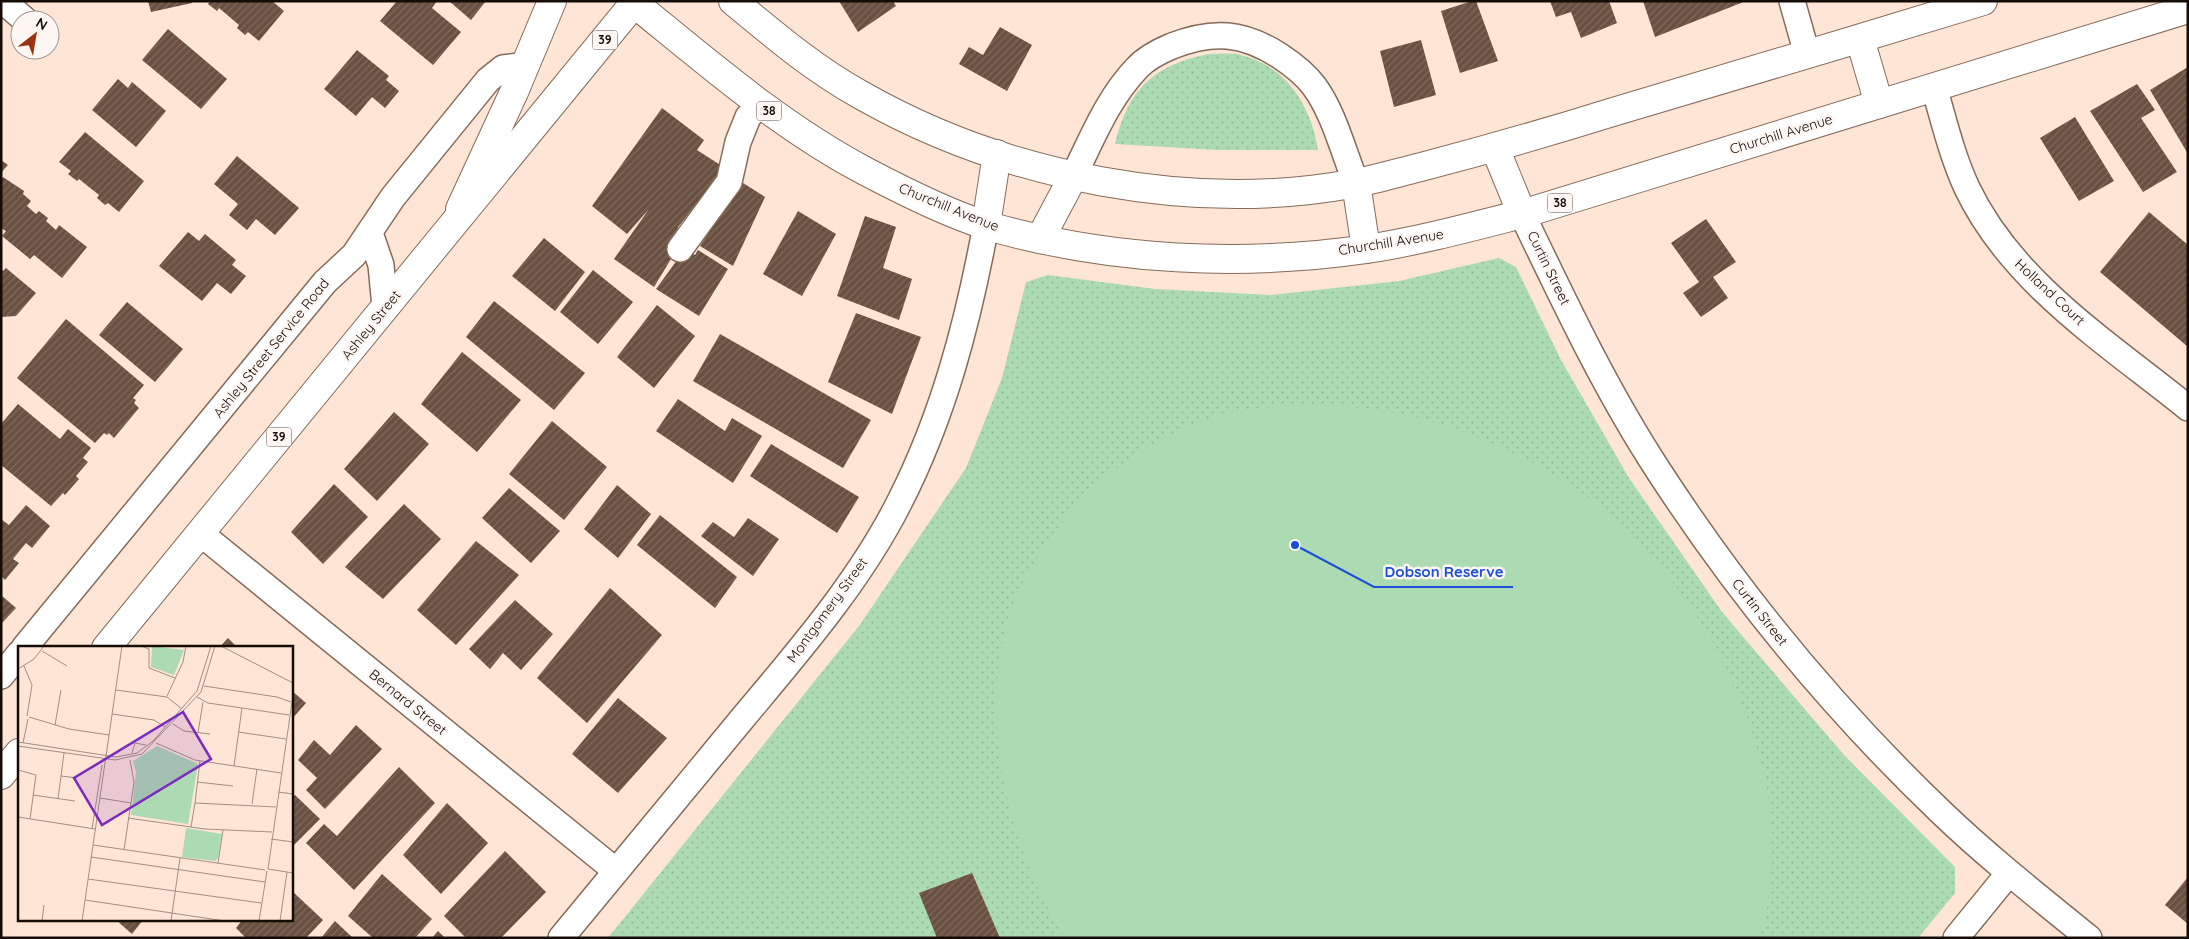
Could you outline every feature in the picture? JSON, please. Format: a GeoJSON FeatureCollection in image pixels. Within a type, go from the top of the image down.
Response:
{"type":"FeatureCollection","features":[{"type":"Feature","properties":{"kind":"main road"},"geometry":{"type":"LineString","coordinates":[[452,226],[526,65],[552,1]]}},
{"type":"Feature","properties":{"kind":"main road"},"geometry":{"type":"LineString","coordinates":[[732,1],[806,61],[861,96],[922,127],[997,154],[1074,175],[1146,189],[1220,193],[1282,191],[1356,183],[1495,148],[1983,1]]}},
{"type":"Feature","properties":{"kind":"main road","name":"Churchill Avenue"},"geometry":{"type":"LineString","coordinates":[[634,2],[759,105],[863,170],[917,197],[986,225],[1040,239],[1098,248],[1214,259],[1286,257],[1366,249],[1434,237],[1522,214],[2188,9]]}},
{"type":"Feature","properties":{"kind":"main road","name":"Ashley Street"},"geometry":{"type":"LineString","coordinates":[[108,646],[634,2]]}},
{"type":"Feature","properties":{"kind":"main road"},"geometry":{"type":"LineString","coordinates":[[1860,39],[1879,104]]}},
{"type":"Feature","properties":{"kind":"main road"},"geometry":{"type":"LineString","coordinates":[[1495,148],[1522,214]]}},
{"type":"Feature","properties":{"kind":"main road"},"geometry":{"type":"LineString","coordinates":[[986,225],[997,154]]}},
{"type":"Feature","properties":{"kind":"main road"},"geometry":{"type":"LineString","coordinates":[[1040,239],[1074,175]]}},
{"type":"Feature","properties":{"kind":"main road"},"geometry":{"type":"LineString","coordinates":[[1356,183],[1366,249]]}},
{"type":"Feature","properties":{"kind":"main road"},"geometry":{"type":"LineString","coordinates":[[1,775],[18,754]]}},
{"type":"Feature","properties":{"kind":"street"},"geometry":{"type":"LineString","coordinates":[[3,1],[13,10]]}},
{"type":"Feature","properties":{"kind":"street"},"geometry":{"type":"LineString","coordinates":[[1792,1],[1807,54]]}},
{"type":"Feature","properties":{"kind":"street"},"geometry":{"type":"LineString","coordinates":[[1074,175],[1112,101],[1139,66],[1161,51],[1185,41],[1214,35],[1240,36],[1262,44],[1300,71],[1314,86],[1326,108],[1356,183]]}},
{"type":"Feature","properties":{"kind":"street","name":"Ashley Street Service Road"},"geometry":{"type":"LineString","coordinates":[[26,646],[331,274],[354,255],[393,197],[488,80],[504,68],[526,65]]}},
{"type":"Feature","properties":{"kind":"street","name":"Holland Court"},"geometry":{"type":"LineString","coordinates":[[1934,88],[1954,155],[1968,189],[1990,226],[2019,264],[2087,326],[2188,408]]}},
{"type":"Feature","properties":{"kind":"street"},"geometry":{"type":"LineString","coordinates":[[680,250],[729,182],[738,142],[748,118],[759,105]]}},
{"type":"Feature","properties":{"kind":"street","name":"Curtin Street"},"geometry":{"type":"LineString","coordinates":[[1522,214],[1614,396],[1657,469],[1700,532],[1764,618],[1844,714],[1944,816],[2009,873],[2089,938]]}},
{"type":"Feature","properties":{"kind":"street","name":"Montgomery Street"},"geometry":{"type":"LineString","coordinates":[[561,938],[790,661],[844,591],[898,505],[929,439],[952,373],[974,291],[986,225]]}},
{"type":"Feature","properties":{"kind":"street"},"geometry":{"type":"LineString","coordinates":[[370,233],[381,265],[385,307]]}},
{"type":"Feature","properties":{"kind":"street","name":"Bernard Street"},"geometry":{"type":"LineString","coordinates":[[200,533],[616,871]]}},
{"type":"Feature","properties":{"kind":"street"},"geometry":{"type":"LineString","coordinates":[[1,676],[18,655]]}},
{"type":"Feature","properties":{"kind":"street"},"geometry":{"type":"LineString","coordinates":[[1956,938],[2009,873]]}},
{"type":"Feature","properties":{"kind":"green space"},"geometry":{"type":"Polygon","coordinates":[[[1208,54],[1236,54],[1253,59],[1268,66],[1281,76],[1302,102],[1309,117],[1318,150],[1217,150],[1115,144],[1127,108],[1146,82],[1173,65],[1208,54]]]}},
{"type":"Feature","properties":{"kind":"green space"},"geometry":{"type":"Polygon","coordinates":[[[1499,258],[1516,267],[1561,360],[1629,478],[1722,612],[1844,755],[1955,867],[1955,893],[1918,938],[608,938],[859,626],[966,468],[1002,378],[1026,282],[1048,275],[1155,289],[1271,295],[1399,281],[1499,258]]]}},
{"type":"Feature","properties":{"kind":"green space"},"geometry":{"type":"Polygon","coordinates":[[[1280,406],[1367,408],[1402,414],[1472,435],[1495,445],[1558,477],[1598,505],[1634,538],[1668,575],[1697,617],[1723,661],[1743,707],[1759,754],[1769,802],[1772,836],[1770,888],[1760,938],[1065,938],[1046,904],[1029,867],[1016,830],[999,752],[998,673],[1004,634],[1010,611],[1020,588],[1045,546],[1063,521],[1104,478],[1151,445],[1177,431],[1235,411],[1280,406]]]}},
{"type":"Feature","properties":{"kind":"building"},"geometry":{"type":"Polygon","coordinates":[[[148,1],[192,1],[192,3],[151,12],[148,1]]]}},
{"type":"Feature","properties":{"kind":"building"},"geometry":{"type":"Polygon","coordinates":[[[210,1],[272,1],[284,11],[259,41],[248,32],[245,35],[237,28],[239,25],[219,8],[217,11],[208,4],[210,1]]]}},
{"type":"Feature","properties":{"kind":"building"},"geometry":{"type":"Polygon","coordinates":[[[397,1],[437,1],[432,8],[461,32],[433,65],[380,21],[397,1]]]}},
{"type":"Feature","properties":{"kind":"building"},"geometry":{"type":"Polygon","coordinates":[[[449,1],[486,1],[471,20],[449,1]]]}},
{"type":"Feature","properties":{"kind":"building"},"geometry":{"type":"Polygon","coordinates":[[[839,1],[893,1],[896,6],[858,32],[839,1]]]}},
{"type":"Feature","properties":{"kind":"building"},"geometry":{"type":"Polygon","coordinates":[[[1476,1],[1498,61],[1460,73],[1441,11],[1476,1]]]}},
{"type":"Feature","properties":{"kind":"building"},"geometry":{"type":"Polygon","coordinates":[[[1550,1],[1609,1],[1617,23],[1581,38],[1571,12],[1556,17],[1550,1]]]}},
{"type":"Feature","properties":{"kind":"building"},"geometry":{"type":"Polygon","coordinates":[[[1643,1],[1746,1],[1655,37],[1643,1]]]}},
{"type":"Feature","properties":{"kind":"building"},"geometry":{"type":"Polygon","coordinates":[[[1000,27],[1032,45],[1007,91],[959,64],[969,47],[983,55],[1000,27]]]}},
{"type":"Feature","properties":{"kind":"building"},"geometry":{"type":"Polygon","coordinates":[[[168,29],[227,79],[201,109],[142,60],[168,29]]]}},
{"type":"Feature","properties":{"kind":"building"},"geometry":{"type":"Polygon","coordinates":[[[1421,40],[1436,95],[1394,107],[1380,51],[1421,40]]]}},
{"type":"Feature","properties":{"kind":"building"},"geometry":{"type":"Polygon","coordinates":[[[357,50],[389,76],[386,80],[399,91],[385,108],[372,97],[356,116],[324,89],[357,50]]]}},
{"type":"Feature","properties":{"kind":"building"},"geometry":{"type":"Polygon","coordinates":[[[2188,67],[2188,154],[2150,90],[2188,67]]]}},
{"type":"Feature","properties":{"kind":"building"},"geometry":{"type":"Polygon","coordinates":[[[118,79],[128,88],[132,82],[166,111],[136,147],[92,110],[118,79]]]}},
{"type":"Feature","properties":{"kind":"building"},"geometry":{"type":"Polygon","coordinates":[[[2137,84],[2155,110],[2141,118],[2177,172],[2143,192],[2090,111],[2137,84]]]}},
{"type":"Feature","properties":{"kind":"building"},"geometry":{"type":"Polygon","coordinates":[[[662,108],[704,140],[697,150],[725,168],[678,227],[674,254],[654,287],[614,259],[649,209],[627,234],[592,206],[662,108]]]}},
{"type":"Feature","properties":{"kind":"building"},"geometry":{"type":"Polygon","coordinates":[[[2075,117],[2114,181],[2079,201],[2040,138],[2075,117]]]}},
{"type":"Feature","properties":{"kind":"building"},"geometry":{"type":"Polygon","coordinates":[[[85,132],[144,181],[119,212],[108,203],[105,205],[97,198],[99,195],[79,179],[77,181],[68,174],[71,171],[59,162],[85,132]]]}},
{"type":"Feature","properties":{"kind":"building"},"geometry":{"type":"Polygon","coordinates":[[[237,156],[299,208],[275,235],[256,219],[247,230],[229,215],[238,204],[214,184],[237,156]]]}},
{"type":"Feature","properties":{"kind":"building"},"geometry":{"type":"Polygon","coordinates":[[[1,160],[8,165],[1,173],[1,160]]]}},
{"type":"Feature","properties":{"kind":"building"},"geometry":{"type":"Polygon","coordinates":[[[3,177],[24,191],[23,194],[31,201],[27,206],[36,214],[39,211],[48,218],[46,221],[56,230],[59,225],[87,247],[62,278],[34,255],[30,259],[2,236],[6,231],[1,228],[1,180],[3,177]]]}},
{"type":"Feature","properties":{"kind":"building"},"geometry":{"type":"Polygon","coordinates":[[[740,181],[765,197],[733,266],[700,246],[740,181]]]}},
{"type":"Feature","properties":{"kind":"building"},"geometry":{"type":"Polygon","coordinates":[[[798,211],[836,234],[802,296],[763,274],[798,211]]]}},
{"type":"Feature","properties":{"kind":"building"},"geometry":{"type":"Polygon","coordinates":[[[2149,212],[2188,245],[2188,347],[2100,272],[2149,212]]]}},
{"type":"Feature","properties":{"kind":"building"},"geometry":{"type":"Polygon","coordinates":[[[865,216],[896,227],[883,268],[912,279],[899,320],[837,296],[865,216]]]}},
{"type":"Feature","properties":{"kind":"building"},"geometry":{"type":"Polygon","coordinates":[[[1706,219],[1736,262],[1713,277],[1728,298],[1701,317],[1683,293],[1699,282],[1671,243],[1706,219]]]}},
{"type":"Feature","properties":{"kind":"building"},"geometry":{"type":"Polygon","coordinates":[[[188,232],[199,241],[205,234],[236,260],[232,265],[246,276],[231,294],[217,283],[202,301],[159,266],[188,232]]]}},
{"type":"Feature","properties":{"kind":"building"},"geometry":{"type":"Polygon","coordinates":[[[544,238],[585,272],[555,311],[512,276],[544,238]]]}},
{"type":"Feature","properties":{"kind":"building"},"geometry":{"type":"Polygon","coordinates":[[[698,250],[728,269],[699,316],[656,289],[680,256],[686,260],[691,253],[695,255],[698,250]]]}},
{"type":"Feature","properties":{"kind":"building"},"geometry":{"type":"Polygon","coordinates":[[[6,268],[36,293],[16,316],[1,317],[1,269],[3,271],[6,268]]]}},
{"type":"Feature","properties":{"kind":"building"},"geometry":{"type":"Polygon","coordinates":[[[593,270],[633,302],[598,344],[560,312],[593,270]]]}},
{"type":"Feature","properties":{"kind":"building"},"geometry":{"type":"Polygon","coordinates":[[[494,301],[585,373],[554,410],[466,337],[494,301]]]}},
{"type":"Feature","properties":{"kind":"building"},"geometry":{"type":"Polygon","coordinates":[[[127,302],[183,349],[155,382],[99,335],[127,302]]]}},
{"type":"Feature","properties":{"kind":"building"},"geometry":{"type":"Polygon","coordinates":[[[657,305],[695,336],[654,388],[617,357],[657,305]]]}},
{"type":"Feature","properties":{"kind":"building"},"geometry":{"type":"Polygon","coordinates":[[[856,313],[921,337],[892,414],[828,382],[856,313]]]}},
{"type":"Feature","properties":{"kind":"building"},"geometry":{"type":"Polygon","coordinates":[[[66,319],[144,385],[133,398],[136,400],[134,403],[139,408],[114,438],[109,433],[107,435],[104,433],[95,443],[17,378],[66,319]]]}},
{"type":"Feature","properties":{"kind":"building"},"geometry":{"type":"Polygon","coordinates":[[[720,334],[871,420],[843,468],[693,381],[720,334]]]}},
{"type":"Feature","properties":{"kind":"building"},"geometry":{"type":"Polygon","coordinates":[[[462,352],[521,400],[477,452],[421,404],[462,352]]]}},
{"type":"Feature","properties":{"kind":"building"},"geometry":{"type":"Polygon","coordinates":[[[678,399],[725,431],[732,418],[762,436],[733,483],[656,431],[678,399]]]}},
{"type":"Feature","properties":{"kind":"building"},"geometry":{"type":"Polygon","coordinates":[[[18,404],[60,439],[68,429],[91,448],[83,458],[88,462],[76,476],[79,479],[65,495],[63,493],[51,506],[1,465],[1,424],[18,404]]]}},
{"type":"Feature","properties":{"kind":"building"},"geometry":{"type":"Polygon","coordinates":[[[394,412],[429,444],[377,501],[344,469],[394,412]]]}},
{"type":"Feature","properties":{"kind":"building"},"geometry":{"type":"Polygon","coordinates":[[[552,421],[607,467],[564,520],[509,474],[552,421]]]}},
{"type":"Feature","properties":{"kind":"building"},"geometry":{"type":"Polygon","coordinates":[[[771,444],[859,497],[837,533],[750,476],[771,444]]]}},
{"type":"Feature","properties":{"kind":"building"},"geometry":{"type":"Polygon","coordinates":[[[334,484],[368,517],[323,564],[291,532],[334,484]]]}},
{"type":"Feature","properties":{"kind":"building"},"geometry":{"type":"Polygon","coordinates":[[[617,485],[651,514],[618,558],[584,529],[617,485]]]}},
{"type":"Feature","properties":{"kind":"building"},"geometry":{"type":"Polygon","coordinates":[[[509,488],[560,531],[531,563],[482,518],[509,488]]]}},
{"type":"Feature","properties":{"kind":"building"},"geometry":{"type":"Polygon","coordinates":[[[404,504],[441,539],[383,599],[345,567],[404,504]]]}},
{"type":"Feature","properties":{"kind":"building"},"geometry":{"type":"Polygon","coordinates":[[[26,505],[50,526],[32,548],[26,543],[13,559],[19,563],[5,580],[1,576],[1,519],[9,525],[26,505]]]}},
{"type":"Feature","properties":{"kind":"building"},"geometry":{"type":"Polygon","coordinates":[[[660,515],[737,577],[715,608],[637,545],[660,515]]]}},
{"type":"Feature","properties":{"kind":"building"},"geometry":{"type":"Polygon","coordinates":[[[748,518],[779,539],[753,576],[701,536],[713,522],[734,537],[748,518]]]}},
{"type":"Feature","properties":{"kind":"building"},"geometry":{"type":"Polygon","coordinates":[[[476,541],[519,575],[456,645],[417,610],[476,541]]]}},
{"type":"Feature","properties":{"kind":"building"},"geometry":{"type":"Polygon","coordinates":[[[610,588],[662,635],[587,723],[537,678],[610,588]]]}},
{"type":"Feature","properties":{"kind":"building"},"geometry":{"type":"Polygon","coordinates":[[[1,595],[16,608],[1,624],[1,595]]]}},
{"type":"Feature","properties":{"kind":"building"},"geometry":{"type":"Polygon","coordinates":[[[515,600],[553,634],[521,670],[503,653],[490,669],[469,649],[515,600]]]}},
{"type":"Feature","properties":{"kind":"building"},"geometry":{"type":"Polygon","coordinates":[[[228,638],[236,646],[221,646],[228,638]]]}},
{"type":"Feature","properties":{"kind":"building"},"geometry":{"type":"Polygon","coordinates":[[[292,691],[306,703],[292,719],[292,691]]]}},
{"type":"Feature","properties":{"kind":"building"},"geometry":{"type":"Polygon","coordinates":[[[618,698],[667,738],[618,793],[572,754],[618,698]]]}},
{"type":"Feature","properties":{"kind":"building"},"geometry":{"type":"Polygon","coordinates":[[[356,725],[382,749],[325,809],[306,790],[317,778],[298,760],[314,740],[330,755],[356,725]]]}},
{"type":"Feature","properties":{"kind":"building"},"geometry":{"type":"Polygon","coordinates":[[[399,767],[435,803],[354,890],[306,843],[324,824],[337,836],[399,767]]]}},
{"type":"Feature","properties":{"kind":"building"},"geometry":{"type":"Polygon","coordinates":[[[295,795],[320,819],[292,847],[292,797],[295,795]]]}},
{"type":"Feature","properties":{"kind":"building"},"geometry":{"type":"Polygon","coordinates":[[[447,803],[488,843],[441,894],[403,855],[447,803]]]}},
{"type":"Feature","properties":{"kind":"building"},"geometry":{"type":"Polygon","coordinates":[[[505,851],[546,892],[501,938],[466,938],[444,916],[505,851]]]}},
{"type":"Feature","properties":{"kind":"building"},"geometry":{"type":"Polygon","coordinates":[[[972,873],[1000,938],[937,938],[919,893],[972,873]]]}},
{"type":"Feature","properties":{"kind":"building"},"geometry":{"type":"Polygon","coordinates":[[[382,874],[432,919],[415,938],[373,938],[348,916],[382,874]]]}},
{"type":"Feature","properties":{"kind":"building"},"geometry":{"type":"Polygon","coordinates":[[[2188,877],[2188,924],[2165,905],[2188,877]]]}},
{"type":"Feature","properties":{"kind":"building"},"geometry":{"type":"Polygon","coordinates":[[[292,891],[323,920],[306,938],[246,938],[236,928],[240,922],[292,922],[292,891]]]}},
{"type":"Feature","properties":{"kind":"building"},"geometry":{"type":"Polygon","coordinates":[[[335,921],[353,938],[321,938],[335,921]]]}},
{"type":"Feature","properties":{"kind":"building"},"geometry":{"type":"Polygon","coordinates":[[[118,922],[141,922],[132,934],[118,922]]]}},
{"type":"Feature","properties":{"kind":"building"},"geometry":{"type":"Polygon","coordinates":[[[438,931],[445,938],[432,938],[438,931]]]}},
{"type":"Feature","properties":{"kind":"place","name":"Dobson Reserve"},"geometry":{"type":"Point","coordinates":[1295,545]}}]}
